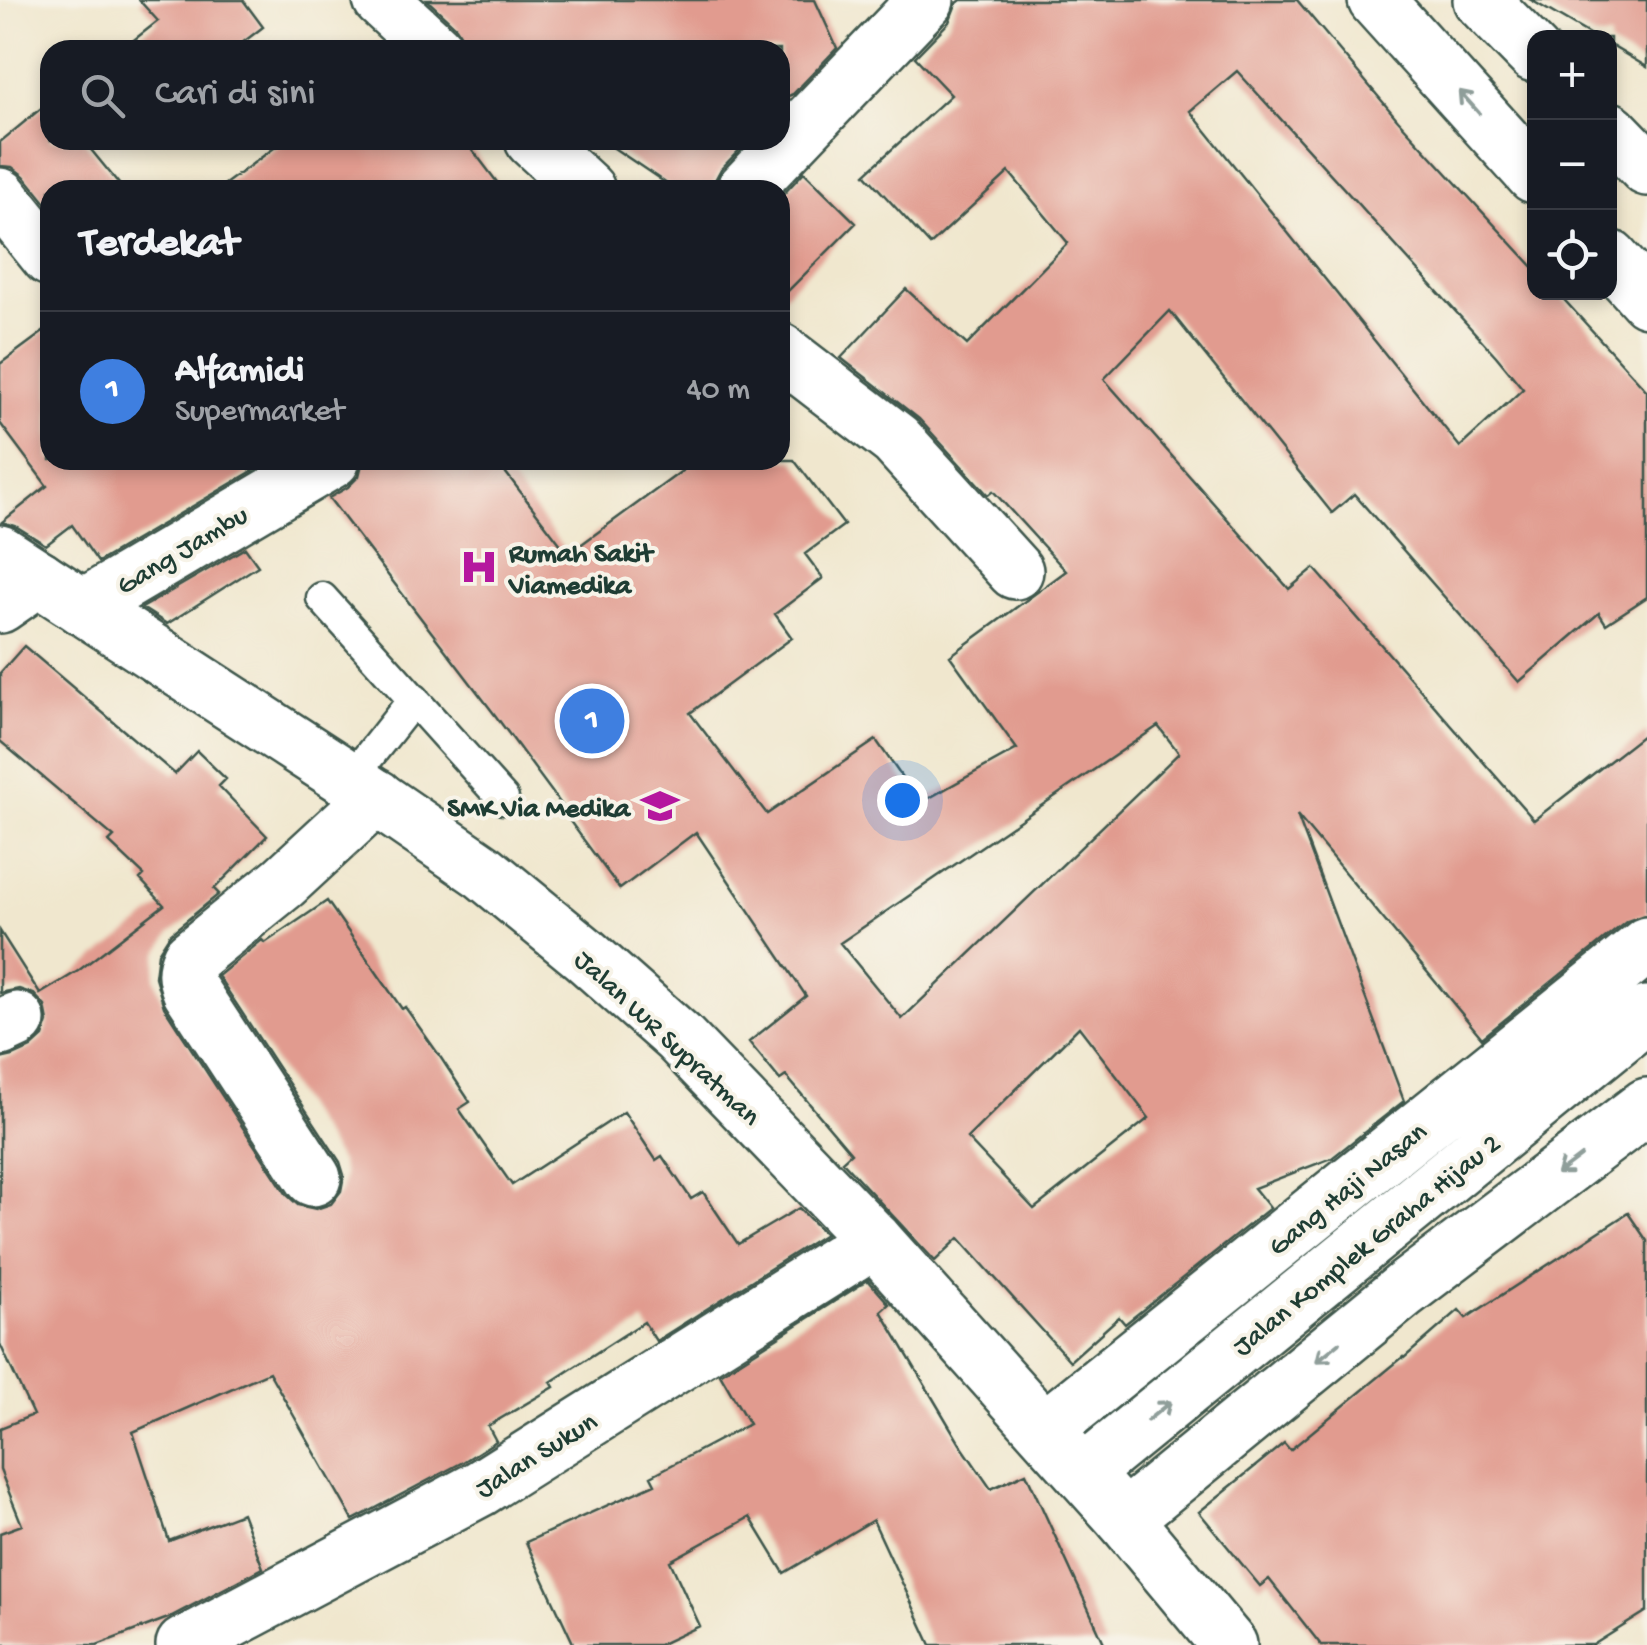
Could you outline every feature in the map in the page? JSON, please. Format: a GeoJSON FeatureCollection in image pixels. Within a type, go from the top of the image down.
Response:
{"type":"FeatureCollection","features":[{"type":"Feature","properties":{"kind":"street"},"geometry":{"type":"LineString","coordinates":[[381,0],[425,40]]}},
{"type":"Feature","properties":{"kind":"street"},"geometry":{"type":"LineString","coordinates":[[790,142],[926,0]]}},
{"type":"Feature","properties":{"kind":"street"},"geometry":{"type":"LineString","coordinates":[[1376,0],[1527,167]]}},
{"type":"Feature","properties":{"kind":"street"},"geometry":{"type":"LineString","coordinates":[[1481,0],[1527,47]]}},
{"type":"Feature","properties":{"kind":"street"},"geometry":{"type":"LineString","coordinates":[[1617,129],[1647,140]]}},
{"type":"Feature","properties":{"kind":"street"},"geometry":{"type":"LineString","coordinates":[[1617,135],[1647,168]]}},
{"type":"Feature","properties":{"kind":"street"},"geometry":{"type":"LineString","coordinates":[[544,150],[576,180]]}},
{"type":"Feature","properties":{"kind":"street"},"geometry":{"type":"LineString","coordinates":[[754,180],[782,150]]}},
{"type":"Feature","properties":{"kind":"street"},"geometry":{"type":"LineString","coordinates":[[0,196],[40,246]]}},
{"type":"Feature","properties":{"kind":"street"},"geometry":{"type":"LineString","coordinates":[[1617,266],[1647,299]]}},
{"type":"Feature","properties":{"kind":"street"},"geometry":{"type":"LineString","coordinates":[[790,359],[896,440],[1015,571]]}},
{"type":"Feature","properties":{"kind":"street","name":"Gang Jambu"},"geometry":{"type":"LineString","coordinates":[[30,586],[308,470]]}},
{"type":"Feature","properties":{"kind":"street","name":"Jalan WR Supratman"},"geometry":{"type":"LineString","coordinates":[[30,586],[363,788],[484,872],[678,1037],[874,1240],[1084,1473],[1229,1645]]}},
{"type":"Feature","properties":{"kind":"street"},"geometry":{"type":"LineString","coordinates":[[313,1178],[190,990],[185,968],[190,958],[284,882],[363,788]]}},
{"type":"Feature","properties":{"kind":"street","name":"Gang Haji Nasan"},"geometry":{"type":"LineString","coordinates":[[1045,1429],[1647,945]]}},
{"type":"Feature","properties":{"kind":"street","name":"Jalan Komplek Graha Hijau 2"},"geometry":{"type":"LineString","coordinates":[[1084,1473],[1647,1014]]}},
{"type":"Feature","properties":{"kind":"street"},"geometry":{"type":"LineString","coordinates":[[1124,1519],[1404,1290],[1647,1106]]}},
{"type":"Feature","properties":{"kind":"street","name":"Jalan Sukun"},"geometry":{"type":"LineString","coordinates":[[184,1645],[479,1488],[874,1240]]}},
{"type":"Feature","properties":{"kind":"lane"},"geometry":{"type":"LineString","coordinates":[[322,598],[504,799]]}},
{"type":"Feature","properties":{"kind":"lane"},"geometry":{"type":"LineString","coordinates":[[363,788],[414,699]]}},
{"type":"Feature","properties":{"kind":"building"},"geometry":{"type":"Polygon","coordinates":[[[139,0],[243,0],[263,27],[246,40],[134,40],[158,21],[139,0]]]}},
{"type":"Feature","properties":{"kind":"building"},"geometry":{"type":"Polygon","coordinates":[[[427,0],[815,0],[837,48],[790,95],[790,40],[464,40],[427,0]]]}},
{"type":"Feature","properties":{"kind":"building"},"geometry":{"type":"Polygon","coordinates":[[[961,0],[1297,0],[1398,120],[1527,260],[1527,300],[1564,300],[1647,391],[1647,597],[1606,624],[1599,613],[1519,682],[1354,494],[1332,513],[1170,311],[1104,379],[1289,589],[1314,568],[1534,820],[1647,732],[1647,914],[1627,921],[1482,1038],[1297,815],[1404,1101],[1332,1158],[1254,1188],[1270,1208],[1125,1324],[1119,1317],[1070,1361],[959,1238],[935,1261],[842,1161],[851,1153],[786,1076],[780,1080],[749,1042],[806,996],[696,832],[620,889],[495,715],[329,498],[348,487],[360,470],[504,470],[568,554],[683,470],[790,470],[790,460],[794,460],[844,525],[805,554],[823,578],[775,614],[792,638],[690,713],[767,814],[876,740],[920,803],[1017,749],[950,656],[1066,571],[993,491],[988,495],[919,419],[841,358],[906,289],[967,345],[1068,243],[1009,172],[930,245],[865,174],[951,95],[915,57],[949,22],[961,0]],[[1237,71],[1190,111],[1460,447],[1523,389],[1237,71]],[[1158,726],[840,943],[902,1019],[1179,753],[1158,726]],[[1079,1027],[967,1138],[1034,1209],[1149,1118],[1079,1027]]]}},
{"type":"Feature","properties":{"kind":"building"},"geometry":{"type":"Polygon","coordinates":[[[1531,0],[1647,0],[1647,67],[1617,49],[1617,30],[1582,30],[1531,0]]]}},
{"type":"Feature","properties":{"kind":"building"},"geometry":{"type":"Polygon","coordinates":[[[40,109],[40,150],[91,150],[116,180],[40,180],[40,196],[12,167],[0,166],[0,142],[40,109]]]}},
{"type":"Feature","properties":{"kind":"building"},"geometry":{"type":"Polygon","coordinates":[[[271,150],[473,150],[495,180],[231,180],[271,150]]]}},
{"type":"Feature","properties":{"kind":"building"},"geometry":{"type":"Polygon","coordinates":[[[617,150],[739,150],[715,180],[661,180],[617,150]]]}},
{"type":"Feature","properties":{"kind":"building"},"geometry":{"type":"Polygon","coordinates":[[[804,172],[856,223],[790,289],[790,187],[804,172]]]}},
{"type":"Feature","properties":{"kind":"building"},"geometry":{"type":"Polygon","coordinates":[[[40,334],[40,470],[254,470],[98,562],[72,525],[46,545],[2,522],[47,486],[0,423],[0,364],[40,334]]]}},
{"type":"Feature","properties":{"kind":"building"},"geometry":{"type":"Polygon","coordinates":[[[245,548],[258,566],[167,624],[142,608],[245,548]]]}},
{"type":"Feature","properties":{"kind":"building"},"geometry":{"type":"Polygon","coordinates":[[[24,646],[175,774],[197,751],[226,779],[219,786],[267,836],[214,889],[219,894],[170,934],[158,953],[155,977],[164,1007],[287,1195],[298,1205],[316,1209],[331,1204],[341,1191],[344,1175],[340,1162],[218,976],[262,940],[265,943],[327,901],[470,1102],[459,1109],[512,1185],[624,1112],[656,1160],[662,1156],[691,1199],[703,1192],[738,1244],[799,1208],[825,1234],[656,1341],[644,1322],[551,1382],[554,1387],[488,1426],[496,1441],[353,1520],[269,1372],[133,1432],[169,1541],[242,1513],[263,1568],[168,1618],[97,1645],[0,1645],[0,1533],[22,1525],[0,1470],[0,1428],[33,1415],[0,1344],[0,1059],[31,1048],[43,1037],[48,1022],[45,1006],[34,994],[19,989],[0,993],[0,931],[40,994],[78,971],[164,905],[140,879],[144,875],[109,842],[114,837],[0,741],[0,673],[24,646]]]}},
{"type":"Feature","properties":{"kind":"building"},"geometry":{"type":"Polygon","coordinates":[[[1628,1213],[1647,1241],[1647,1611],[1593,1645],[1321,1645],[1269,1579],[1260,1586],[1199,1512],[1284,1443],[1290,1450],[1459,1310],[1466,1318],[1628,1213]]]}},
{"type":"Feature","properties":{"kind":"building"},"geometry":{"type":"Polygon","coordinates":[[[868,1280],[889,1304],[881,1311],[991,1489],[1026,1473],[1105,1645],[931,1645],[873,1520],[784,1573],[750,1517],[670,1561],[700,1626],[659,1645],[574,1645],[526,1542],[655,1484],[651,1476],[749,1424],[720,1374],[868,1280]]]}},
{"type":"Feature","properties":{"kind":"place","name":"Rumah Sakit Viamedika"},"geometry":{"type":"Point","coordinates":[479,567]}},
{"type":"Feature","properties":{"kind":"place","name":"Alfamidi"},"geometry":{"type":"Point","coordinates":[592,721]}},
{"type":"Feature","properties":{"kind":"place","name":"SMK Via Medika"},"geometry":{"type":"Point","coordinates":[660,806]}}]}
